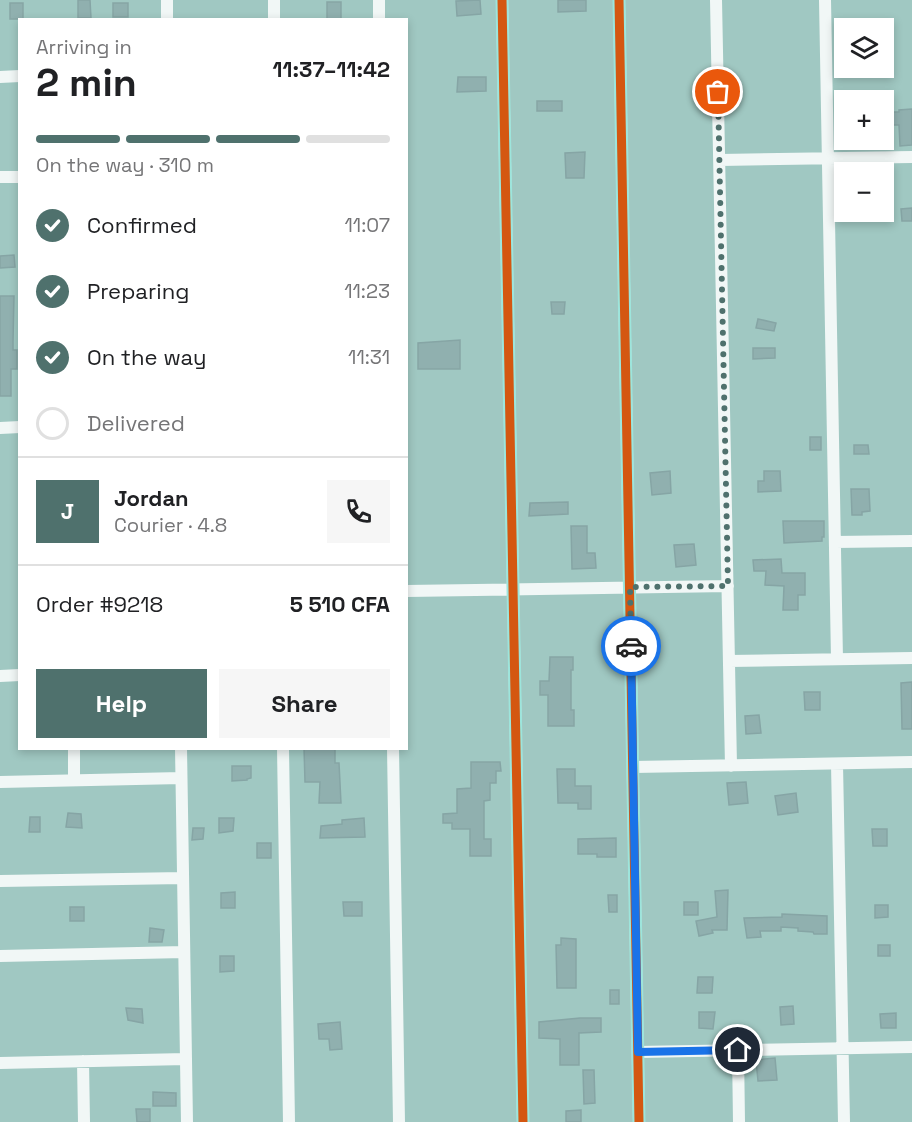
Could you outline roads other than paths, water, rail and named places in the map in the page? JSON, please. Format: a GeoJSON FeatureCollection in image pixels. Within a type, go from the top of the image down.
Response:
{"type":"FeatureCollection","features":[{"type":"Feature","properties":{"kind":"street"},"geometry":{"type":"LineString","coordinates":[[167,0],[167,18]]}},
{"type":"Feature","properties":{"kind":"street"},"geometry":{"type":"LineString","coordinates":[[274,0],[274,18]]}},
{"type":"Feature","properties":{"kind":"street"},"geometry":{"type":"LineString","coordinates":[[379,0],[379,18]]}},
{"type":"Feature","properties":{"kind":"street"},"geometry":{"type":"LineString","coordinates":[[502,0],[523,1122]]}},
{"type":"Feature","properties":{"kind":"street"},"geometry":{"type":"LineString","coordinates":[[619,0],[639,1122]]}},
{"type":"Feature","properties":{"kind":"street"},"geometry":{"type":"LineString","coordinates":[[716,0],[731,766]]}},
{"type":"Feature","properties":{"kind":"street"},"geometry":{"type":"LineString","coordinates":[[825,0],[837,659]]}},
{"type":"Feature","properties":{"kind":"street"},"geometry":{"type":"LineString","coordinates":[[0,77],[18,76]]}},
{"type":"Feature","properties":{"kind":"street"},"geometry":{"type":"LineString","coordinates":[[720,160],[912,157]]}},
{"type":"Feature","properties":{"kind":"street"},"geometry":{"type":"LineString","coordinates":[[0,177],[18,177]]}},
{"type":"Feature","properties":{"kind":"street"},"geometry":{"type":"LineString","coordinates":[[0,428],[18,427]]}},
{"type":"Feature","properties":{"kind":"street"},"geometry":{"type":"LineString","coordinates":[[835,542],[912,541]]}},
{"type":"Feature","properties":{"kind":"street"},"geometry":{"type":"LineString","coordinates":[[408,591],[728,586]]}},
{"type":"Feature","properties":{"kind":"street"},"geometry":{"type":"LineString","coordinates":[[729,661],[912,658]]}},
{"type":"Feature","properties":{"kind":"street"},"geometry":{"type":"LineString","coordinates":[[0,676],[18,675]]}},
{"type":"Feature","properties":{"kind":"street"},"geometry":{"type":"LineString","coordinates":[[74,750],[74,780]]}},
{"type":"Feature","properties":{"kind":"street"},"geometry":{"type":"LineString","coordinates":[[181,750],[187,1122]]}},
{"type":"Feature","properties":{"kind":"street"},"geometry":{"type":"LineString","coordinates":[[282,750],[289,1122]]}},
{"type":"Feature","properties":{"kind":"street"},"geometry":{"type":"LineString","coordinates":[[393,750],[399,1122]]}},
{"type":"Feature","properties":{"kind":"street"},"geometry":{"type":"LineString","coordinates":[[633,767],[912,762]]}},
{"type":"Feature","properties":{"kind":"street"},"geometry":{"type":"LineString","coordinates":[[837,764],[844,1122]]}},
{"type":"Feature","properties":{"kind":"street"},"geometry":{"type":"LineString","coordinates":[[0,782],[181,778]]}},
{"type":"Feature","properties":{"kind":"street"},"geometry":{"type":"LineString","coordinates":[[0,881],[183,878]]}},
{"type":"Feature","properties":{"kind":"street"},"geometry":{"type":"LineString","coordinates":[[0,956],[184,952]]}},
{"type":"Feature","properties":{"kind":"street"},"geometry":{"type":"LineString","coordinates":[[638,1052],[912,1047]]}},
{"type":"Feature","properties":{"kind":"street"},"geometry":{"type":"LineString","coordinates":[[738,1050],[739,1122]]}},
{"type":"Feature","properties":{"kind":"street"},"geometry":{"type":"LineString","coordinates":[[0,1063],[186,1059]]}},
{"type":"Feature","properties":{"kind":"street"},"geometry":{"type":"LineString","coordinates":[[83,1061],[84,1122]]}}]}
